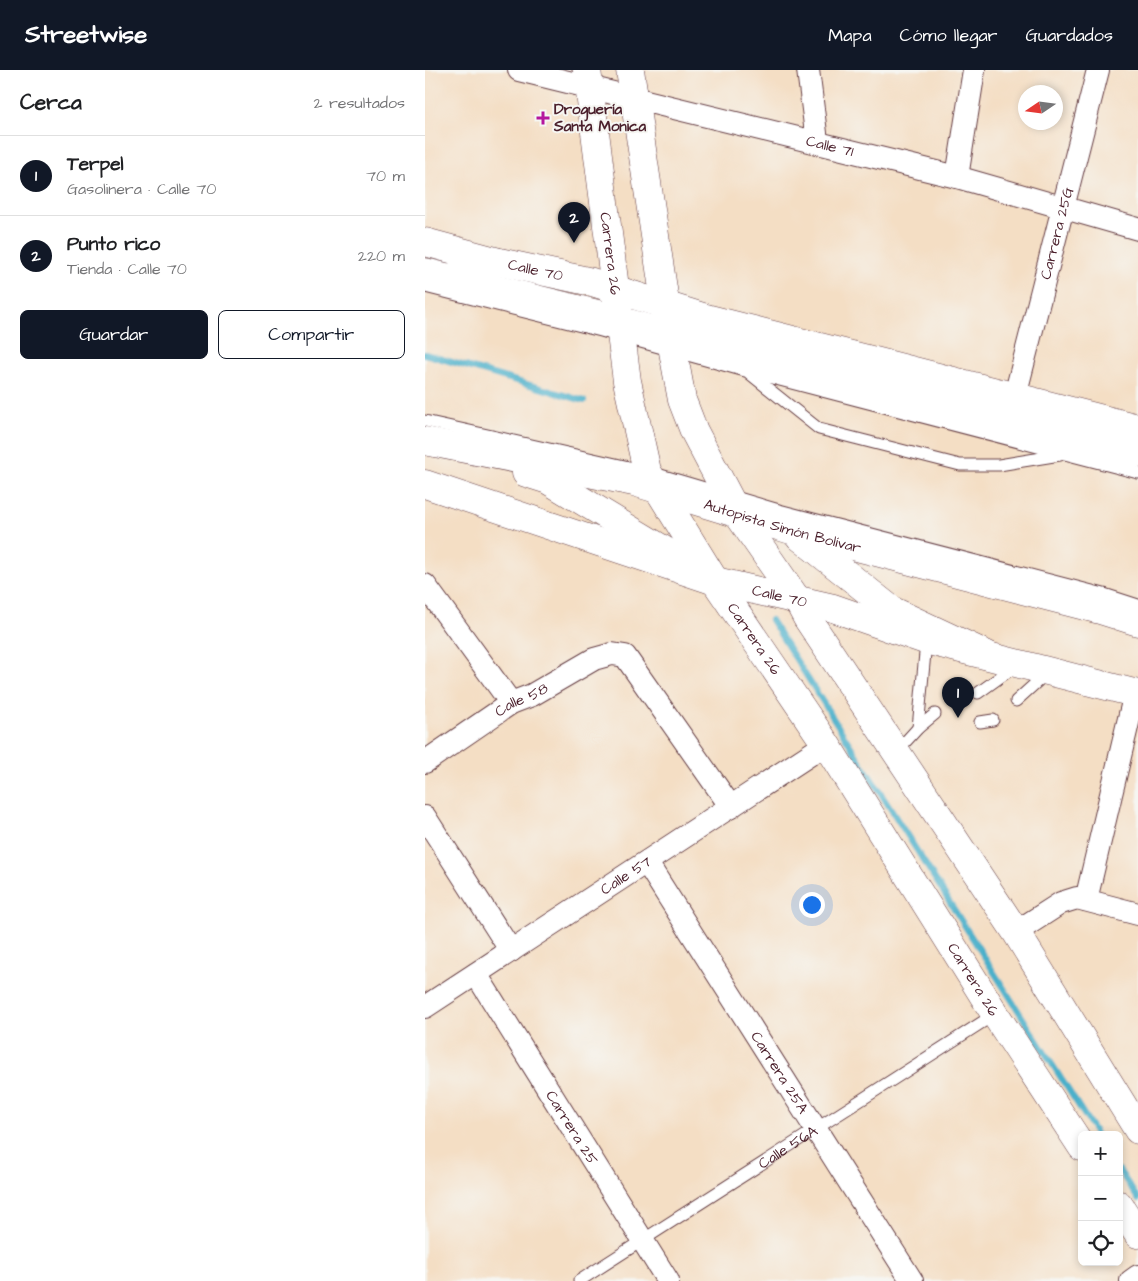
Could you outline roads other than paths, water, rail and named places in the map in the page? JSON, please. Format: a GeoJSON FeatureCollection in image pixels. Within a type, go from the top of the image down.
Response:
{"type":"FeatureCollection","features":[{"type":"Feature","properties":{"kind":"main road"},"geometry":{"type":"LineString","coordinates":[[630,70],[671,343],[682,400],[694,431],[732,504],[1016,932],[1138,1128]]}},
{"type":"Feature","properties":{"kind":"main road","name":"Carrera 26"},"geometry":{"type":"LineString","coordinates":[[588,78],[627,381],[652,481],[715,581],[826,744],[995,1014],[1078,1141]]}},
{"type":"Feature","properties":{"kind":"main road","name":"Calle 70"},"geometry":{"type":"LineString","coordinates":[[425,242],[499,262],[592,282],[706,318],[1138,428]]}},
{"type":"Feature","properties":{"kind":"main road"},"geometry":{"type":"LineString","coordinates":[[433,279],[499,262]]}},
{"type":"Feature","properties":{"kind":"main road"},"geometry":{"type":"LineString","coordinates":[[433,279],[671,343],[1011,420],[1138,454]]}},
{"type":"Feature","properties":{"kind":"main road"},"geometry":{"type":"LineString","coordinates":[[427,435],[548,480],[715,581]]}},
{"type":"Feature","properties":{"kind":"main road","name":"Autopista Simón Bolívar"},"geometry":{"type":"LineString","coordinates":[[427,435],[634,482],[652,481],[732,504],[791,530],[1100,610],[1138,622]]}},
{"type":"Feature","properties":{"kind":"main road","name":"Calle 70"},"geometry":{"type":"LineString","coordinates":[[425,484],[715,581],[833,608],[925,640],[1137,694]]}},
{"type":"Feature","properties":{"kind":"main road"},"geometry":{"type":"LineString","coordinates":[[791,530],[893,610],[987,655]]}},
{"type":"Feature","properties":{"kind":"main road"},"geometry":{"type":"LineString","coordinates":[[1123,1211],[1138,1234]]}},
{"type":"Feature","properties":{"kind":"street","name":"Calle 71"},"geometry":{"type":"LineString","coordinates":[[519,70],[588,78],[633,97],[957,177],[1138,229]]}},
{"type":"Feature","properties":{"kind":"street"},"geometry":{"type":"LineString","coordinates":[[808,70],[817,142]]}},
{"type":"Feature","properties":{"kind":"street"},"geometry":{"type":"LineString","coordinates":[[957,177],[975,70]]}},
{"type":"Feature","properties":{"kind":"street","name":"Carrera 25G"},"geometry":{"type":"LineString","coordinates":[[1015,396],[1098,70]]}},
{"type":"Feature","properties":{"kind":"street"},"geometry":{"type":"LineString","coordinates":[[425,585],[511,704]]}},
{"type":"Feature","properties":{"kind":"street","name":"Calle 58"},"geometry":{"type":"LineString","coordinates":[[425,762],[511,704],[532,695],[594,659],[612,654],[625,656],[731,807]]}},
{"type":"Feature","properties":{"kind":"street"},"geometry":{"type":"LineString","coordinates":[[1086,900],[1137,694]]}},
{"type":"Feature","properties":{"kind":"street","name":"Calle 57"},"geometry":{"type":"LineString","coordinates":[[425,1007],[826,744]]}},
{"type":"Feature","properties":{"kind":"street"},"geometry":{"type":"LineString","coordinates":[[425,817],[511,951]]}},
{"type":"Feature","properties":{"kind":"street","name":"Carrera 25A"},"geometry":{"type":"LineString","coordinates":[[647,863],[912,1281]]}},
{"type":"Feature","properties":{"kind":"street"},"geometry":{"type":"LineString","coordinates":[[1016,932],[1065,901],[1077,898],[1138,914]]}},
{"type":"Feature","properties":{"kind":"street","name":"Carrera 25"},"geometry":{"type":"LineString","coordinates":[[476,974],[668,1281]]}},
{"type":"Feature","properties":{"kind":"street"},"geometry":{"type":"LineString","coordinates":[[1131,1281],[1138,1276]]}},
{"type":"Feature","properties":{"kind":"lane"},"geometry":{"type":"LineString","coordinates":[[671,343],[745,371],[1138,473]]}},
{"type":"Feature","properties":{"kind":"lane"},"geometry":{"type":"LineString","coordinates":[[745,371],[819,429],[960,465],[999,465],[1064,454]]}},
{"type":"Feature","properties":{"kind":"lane"},"geometry":{"type":"LineString","coordinates":[[732,504],[779,510],[1104,594],[1138,605]]}},
{"type":"Feature","properties":{"kind":"lane"},"geometry":{"type":"LineString","coordinates":[[918,728],[925,640]]}},
{"type":"Feature","properties":{"kind":"lane"},"geometry":{"type":"LineString","coordinates":[[978,693],[1019,664]]}},
{"type":"Feature","properties":{"kind":"lane"},"geometry":{"type":"LineString","coordinates":[[1016,701],[1048,671]]}},
{"type":"Feature","properties":{"kind":"lane"},"geometry":{"type":"LineString","coordinates":[[897,751],[918,728],[935,714]]}},
{"type":"Feature","properties":{"kind":"lane"},"geometry":{"type":"LineString","coordinates":[[980,722],[993,720]]}},
{"type":"Feature","properties":{"kind":"lane","name":"Calle 56A"},"geometry":{"type":"LineString","coordinates":[[579,1281],[995,1014]]}},
{"type":"Feature","properties":{"kind":"waterway"},"geometry":{"type":"LineString","coordinates":[[425,354],[584,401]]}},
{"type":"Feature","properties":{"kind":"waterway"},"geometry":{"type":"LineString","coordinates":[[771,620],[1094,1131]]}},
{"type":"Feature","properties":{"kind":"waterway"},"geometry":{"type":"LineString","coordinates":[[1123,1176],[1138,1199]]}},
{"type":"Feature","properties":{"kind":"place","name":"Droguería Santa Monica"},"geometry":{"type":"Point","coordinates":[543,118]}},
{"type":"Feature","properties":{"kind":"place","name":"Punto rico"},"geometry":{"type":"Point","coordinates":[574,243]}},
{"type":"Feature","properties":{"kind":"place","name":"Terpel"},"geometry":{"type":"Point","coordinates":[958,718]}}]}
